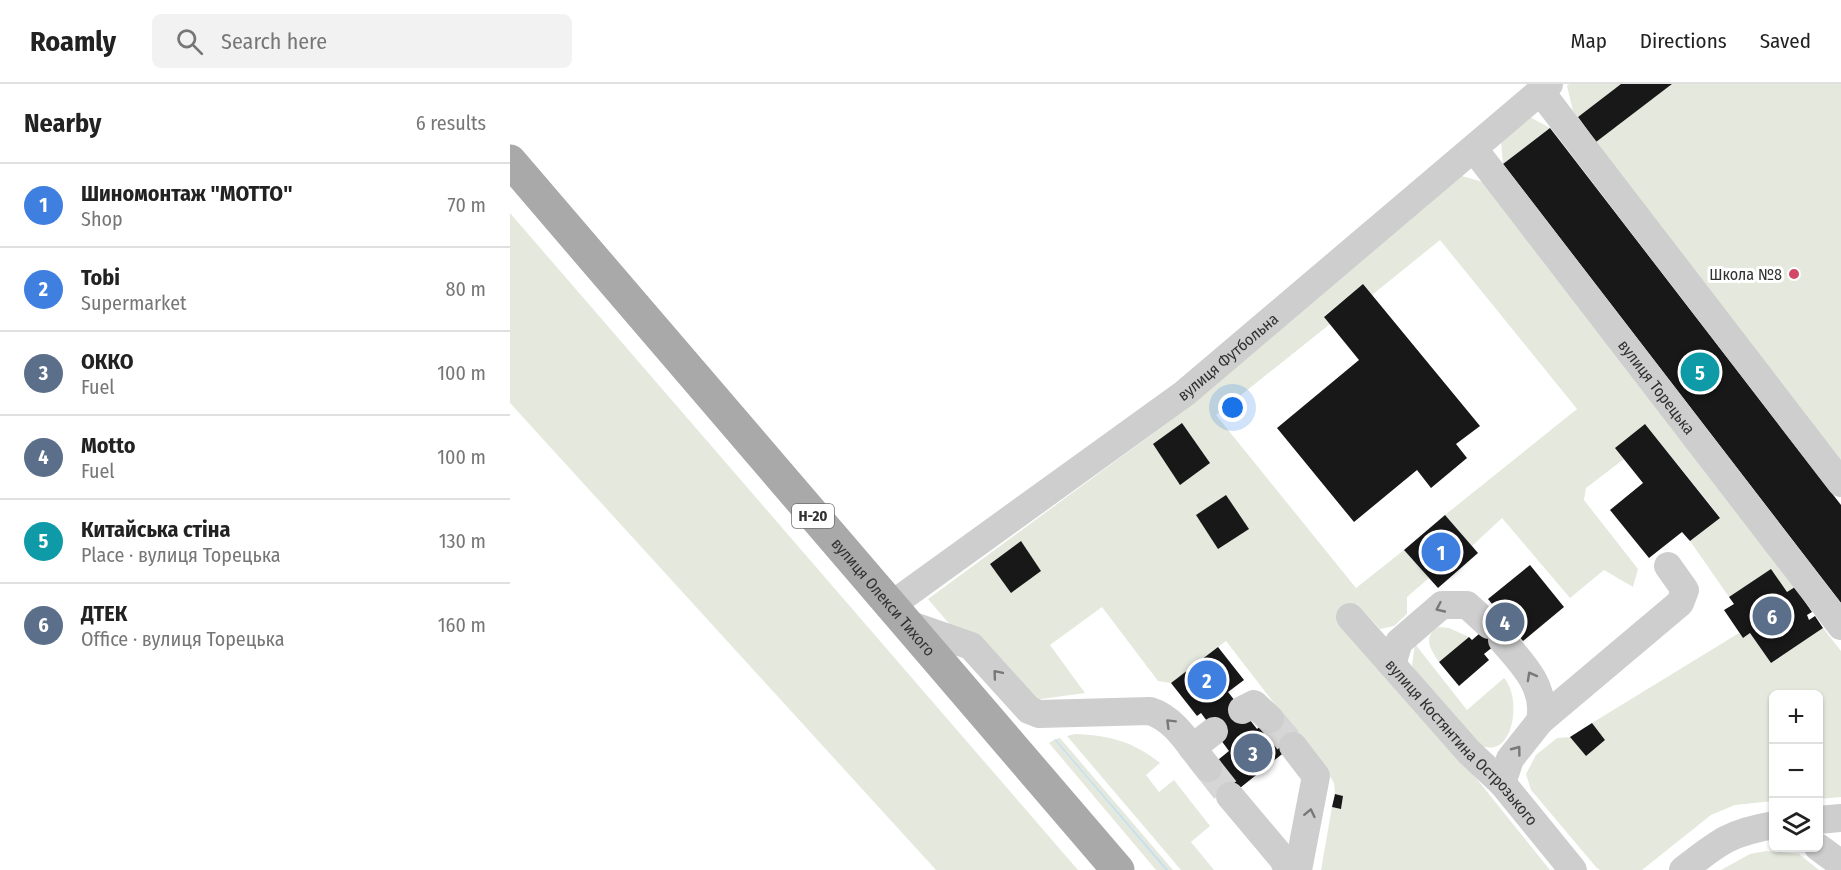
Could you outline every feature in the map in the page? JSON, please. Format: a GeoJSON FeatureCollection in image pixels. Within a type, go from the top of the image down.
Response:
{"type":"FeatureCollection","features":[{"type":"Feature","properties":{"kind":"main road","name":"вулиця Олекси Тихого"},"geometry":{"type":"LineString","coordinates":[[510,161],[1118,870]]}},
{"type":"Feature","properties":{"kind":"street","name":"вулиця Футбольна"},"geometry":{"type":"LineString","coordinates":[[897,615],[1185,393],[1544,88]]}},
{"type":"Feature","properties":{"kind":"street"},"geometry":{"type":"LineString","coordinates":[[1544,88],[1841,483]]}},
{"type":"Feature","properties":{"kind":"street","name":"вулиця Торецька"},"geometry":{"type":"LineString","coordinates":[[1473,149],[1841,626]]}},
{"type":"Feature","properties":{"kind":"street"},"geometry":{"type":"LineString","coordinates":[[1502,783],[1510,759],[1540,721],[1680,603],[1685,590],[1668,567]]}},
{"type":"Feature","properties":{"kind":"street"},"geometry":{"type":"LineString","coordinates":[[1392,664],[1399,642],[1442,605],[1467,606],[1529,670],[1540,703],[1540,721]]}},
{"type":"Feature","properties":{"kind":"street"},"geometry":{"type":"LineString","coordinates":[[897,615],[970,646],[1029,710],[1040,714],[1150,711],[1169,719],[1200,758],[1214,731]]}},
{"type":"Feature","properties":{"kind":"street","name":"вулиця Костянтина Острозького"},"geometry":{"type":"LineString","coordinates":[[1350,616],[1469,752],[1502,783],[1573,870]]}},
{"type":"Feature","properties":{"kind":"street"},"geometry":{"type":"LineString","coordinates":[[1242,710],[1254,704],[1270,718]]}},
{"type":"Feature","properties":{"kind":"street"},"geometry":{"type":"LineString","coordinates":[[1293,746],[1316,776],[1298,870]]}},
{"type":"Feature","properties":{"kind":"street"},"geometry":{"type":"LineString","coordinates":[[1230,796],[1283,859],[1288,870]]}},
{"type":"Feature","properties":{"kind":"street"},"geometry":{"type":"LineString","coordinates":[[1823,820],[1841,818]]}},
{"type":"Feature","properties":{"kind":"street"},"geometry":{"type":"LineString","coordinates":[[1683,870],[1723,838],[1749,829],[1769,826]]}},
{"type":"Feature","properties":{"kind":"street"},"geometry":{"type":"LineString","coordinates":[[1723,838],[1769,836]]}},
{"type":"Feature","properties":{"kind":"street"},"geometry":{"type":"LineString","coordinates":[[1823,851],[1841,864]]}},
{"type":"Feature","properties":{"kind":"shaded area"},"geometry":{"type":"Polygon","coordinates":[[[1569,84],[1621,84],[1578,117],[1573,111],[1567,86],[1569,84]]]}},
{"type":"Feature","properties":{"kind":"shaded area","name":"Школа №8"},"geometry":{"type":"Polygon","coordinates":[[[1672,84],[1841,84],[1841,461],[1596,142],[1672,84]]]}},
{"type":"Feature","properties":{"kind":"shaded area"},"geometry":{"type":"Polygon","coordinates":[[[1530,117],[1550,128],[1503,164],[1501,142],[1530,117]]]}},
{"type":"Feature","properties":{"kind":"shaded area"},"geometry":{"type":"Polygon","coordinates":[[[1462,176],[1483,182],[1795,587],[1787,592],[1729,597],[1690,541],[1720,517],[1645,424],[1616,448],[1624,459],[1586,488],[1584,500],[1638,569],[1633,587],[1604,570],[1570,598],[1502,518],[1472,546],[1445,515],[1577,409],[1440,240],[1372,295],[1363,285],[1324,316],[1330,324],[1216,415],[1356,588],[1404,550],[1429,578],[1407,597],[1407,614],[1394,626],[1380,629],[1357,604],[1336,621],[1472,773],[1550,870],[1321,870],[1332,807],[1341,809],[1343,796],[1335,794],[1334,783],[1328,773],[1226,641],[1171,683],[1158,681],[1102,607],[1050,645],[1085,693],[1034,700],[957,633],[928,599],[1197,401],[1462,176]]]}},
{"type":"Feature","properties":{"kind":"shaded area"},"geometry":{"type":"Polygon","coordinates":[[[510,213],[1078,870],[936,870],[510,403],[510,213]]]}},
{"type":"Feature","properties":{"kind":"shaded area"},"geometry":{"type":"Polygon","coordinates":[[[1439,627],[1449,628],[1469,637],[1439,662],[1429,639],[1439,627]]]}},
{"type":"Feature","properties":{"kind":"shaded area"},"geometry":{"type":"Polygon","coordinates":[[[1823,628],[1841,651],[1841,797],[1823,799],[1823,690],[1769,690],[1769,801],[1735,805],[1711,815],[1642,870],[1600,870],[1531,790],[1526,774],[1536,755],[1557,738],[1570,737],[1586,755],[1605,740],[1592,723],[1739,633],[1743,638],[1750,633],[1771,663],[1823,628]]]}},
{"type":"Feature","properties":{"kind":"shaded area"},"geometry":{"type":"Polygon","coordinates":[[[1415,644],[1467,710],[1504,678],[1510,688],[1513,713],[1512,725],[1500,744],[1491,748],[1480,745],[1457,723],[1417,675],[1412,665],[1415,644]]]}},
{"type":"Feature","properties":{"kind":"shaded area"},"geometry":{"type":"Polygon","coordinates":[[[1075,734],[1121,741],[1141,750],[1160,763],[1146,775],[1159,792],[1174,780],[1210,826],[1191,842],[1214,870],[1181,870],[1067,736],[1075,734]]]}},
{"type":"Feature","properties":{"kind":"shaded area"},"geometry":{"type":"Polygon","coordinates":[[[1060,738],[1173,870],[1169,870],[1056,739],[1060,738]]]}},
{"type":"Feature","properties":{"kind":"shaded area"},"geometry":{"type":"Polygon","coordinates":[[[1056,739],[1169,870],[1165,870],[1054,740],[1056,739]]]}},
{"type":"Feature","properties":{"kind":"shaded area"},"geometry":{"type":"Polygon","coordinates":[[[1054,740],[1165,870],[1156,870],[1049,743],[1054,740]]]}},
{"type":"Feature","properties":{"kind":"shaded area"},"geometry":{"type":"Polygon","coordinates":[[[1766,851],[1799,854],[1819,870],[1721,870],[1750,854],[1766,851]]]}},
{"type":"Feature","properties":{"kind":"building"},"geometry":{"type":"Polygon","coordinates":[[[1621,84],[1672,84],[1596,142],[1578,117],[1621,84]]]}},
{"type":"Feature","properties":{"kind":"building"},"geometry":{"type":"Polygon","coordinates":[[[1550,128],[1841,505],[1841,603],[1503,164],[1550,128]]]}},
{"type":"Feature","properties":{"kind":"building"},"geometry":{"type":"Polygon","coordinates":[[[1363,284],[1480,426],[1456,444],[1467,458],[1431,488],[1417,470],[1354,522],[1277,428],[1359,360],[1324,317],[1363,284]]]}},
{"type":"Feature","properties":{"kind":"building"},"geometry":{"type":"Polygon","coordinates":[[[1182,423],[1210,463],[1180,485],[1153,444],[1182,423]]]}},
{"type":"Feature","properties":{"kind":"building"},"geometry":{"type":"Polygon","coordinates":[[[1645,424],[1720,518],[1690,541],[1682,532],[1649,558],[1610,510],[1643,483],[1615,448],[1645,424]]]}},
{"type":"Feature","properties":{"kind":"building"},"geometry":{"type":"Polygon","coordinates":[[[1226,495],[1249,529],[1218,549],[1196,515],[1226,495]]]}},
{"type":"Feature","properties":{"kind":"building"},"geometry":{"type":"Polygon","coordinates":[[[1445,515],[1478,553],[1438,588],[1404,550],[1445,515]]]}},
{"type":"Feature","properties":{"kind":"building"},"geometry":{"type":"Polygon","coordinates":[[[1021,541],[1041,571],[1011,593],[990,564],[1021,541]]]}},
{"type":"Feature","properties":{"kind":"building"},"geometry":{"type":"Polygon","coordinates":[[[1530,565],[1564,607],[1523,641],[1514,630],[1484,654],[1489,660],[1459,686],[1439,662],[1469,637],[1472,640],[1501,615],[1488,599],[1530,565]]]}},
{"type":"Feature","properties":{"kind":"building"},"geometry":{"type":"Polygon","coordinates":[[[1771,569],[1787,592],[1795,587],[1812,612],[1807,615],[1809,620],[1815,616],[1823,628],[1771,663],[1750,633],[1743,638],[1724,610],[1734,604],[1729,597],[1771,569]]]}},
{"type":"Feature","properties":{"kind":"building"},"geometry":{"type":"Polygon","coordinates":[[[1218,647],[1244,680],[1228,692],[1257,729],[1275,714],[1297,742],[1230,796],[1208,768],[1229,751],[1201,713],[1197,716],[1171,683],[1218,647]]]}},
{"type":"Feature","properties":{"kind":"building"},"geometry":{"type":"Polygon","coordinates":[[[1592,723],[1605,740],[1586,756],[1570,737],[1592,723]]]}},
{"type":"Feature","properties":{"kind":"building"},"geometry":{"type":"Polygon","coordinates":[[[1335,794],[1343,796],[1341,809],[1332,807],[1335,794]]]}},
{"type":"Feature","properties":{"kind":"tunnel"},"geometry":{"type":"LineString","coordinates":[[1270,719],[1293,746]]}},
{"type":"Feature","properties":{"kind":"tunnel"},"geometry":{"type":"LineString","coordinates":[[1208,768],[1230,796]]}},
{"type":"Feature","properties":{"kind":"place","name":"Школа №8"},"geometry":{"type":"Point","coordinates":[1794,274]}},
{"type":"Feature","properties":{"kind":"place","name":"Китайська стіна"},"geometry":{"type":"Point","coordinates":[1700,372]}},
{"type":"Feature","properties":{"kind":"place","name":"Шиномонтаж \"МОТТО\""},"geometry":{"type":"Point","coordinates":[1441,552]}},
{"type":"Feature","properties":{"kind":"place","name":"ДТЕК"},"geometry":{"type":"Point","coordinates":[1772,616]}},
{"type":"Feature","properties":{"kind":"place","name":"Motto"},"geometry":{"type":"Point","coordinates":[1505,622]}},
{"type":"Feature","properties":{"kind":"place","name":"Tobi"},"geometry":{"type":"Point","coordinates":[1207,680]}},
{"type":"Feature","properties":{"kind":"place","name":"ОККО"},"geometry":{"type":"Point","coordinates":[1253,753]}}]}
